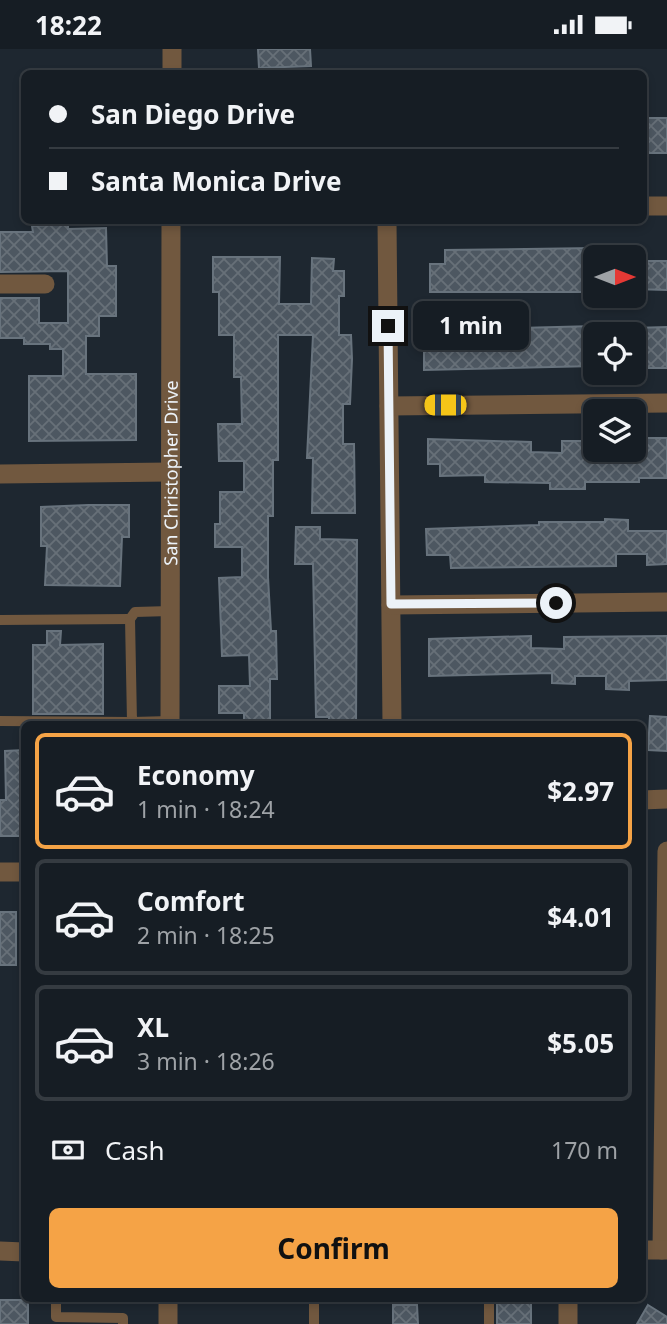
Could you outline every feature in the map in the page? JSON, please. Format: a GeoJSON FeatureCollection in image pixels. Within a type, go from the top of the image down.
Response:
{"type":"FeatureCollection","features":[{"type":"Feature","properties":{"kind":"street"},"geometry":{"type":"LineString","coordinates":[[172,49],[172,70]]}},
{"type":"Feature","properties":{"kind":"street"},"geometry":{"type":"LineString","coordinates":[[647,206],[667,206]]}},
{"type":"Feature","properties":{"kind":"street","name":"San Christopher Drive"},"geometry":{"type":"LineString","coordinates":[[170,721],[171,224]]}},
{"type":"Feature","properties":{"kind":"street"},"geometry":{"type":"LineString","coordinates":[[387,224],[392,721]]}},
{"type":"Feature","properties":{"kind":"street"},"geometry":{"type":"LineString","coordinates":[[0,284],[46,284]]}},
{"type":"Feature","properties":{"kind":"street"},"geometry":{"type":"LineString","coordinates":[[389,406],[667,404]]}},
{"type":"Feature","properties":{"kind":"street"},"geometry":{"type":"LineString","coordinates":[[0,474],[170,472]]}},
{"type":"Feature","properties":{"kind":"street"},"geometry":{"type":"LineString","coordinates":[[391,604],[667,602]]}},
{"type":"Feature","properties":{"kind":"street"},"geometry":{"type":"LineString","coordinates":[[646,800],[667,799]]}},
{"type":"Feature","properties":{"kind":"street"},"geometry":{"type":"LineString","coordinates":[[657,1250],[667,851]]}},
{"type":"Feature","properties":{"kind":"street"},"geometry":{"type":"LineString","coordinates":[[0,872],[21,872]]}},
{"type":"Feature","properties":{"kind":"street"},"geometry":{"type":"LineString","coordinates":[[0,1251],[21,1252]]}},
{"type":"Feature","properties":{"kind":"street"},"geometry":{"type":"LineString","coordinates":[[168,1302],[168,1324]]}},
{"type":"Feature","properties":{"kind":"street"},"geometry":{"type":"LineString","coordinates":[[568,1302],[568,1324]]}},
{"type":"Feature","properties":{"kind":"lane"},"geometry":{"type":"LineString","coordinates":[[132,721],[130,619],[135,612],[170,611]]}},
{"type":"Feature","properties":{"kind":"lane"},"geometry":{"type":"LineString","coordinates":[[0,620],[130,619]]}},
{"type":"Feature","properties":{"kind":"lane"},"geometry":{"type":"LineString","coordinates":[[0,721],[21,722]]}},
{"type":"Feature","properties":{"kind":"lane"},"geometry":{"type":"LineString","coordinates":[[56,1302],[55,1317],[123,1318],[123,1324]]}},
{"type":"Feature","properties":{"kind":"lane"},"geometry":{"type":"LineString","coordinates":[[314,1302],[314,1324]]}},
{"type":"Feature","properties":{"kind":"lane"},"geometry":{"type":"LineString","coordinates":[[489,1302],[489,1324]]}},
{"type":"Feature","properties":{"kind":"building"},"geometry":{"type":"Polygon","coordinates":[[[258,49],[310,49],[311,66],[259,68],[258,49]]]}},
{"type":"Feature","properties":{"kind":"building"},"geometry":{"type":"Polygon","coordinates":[[[647,118],[667,118],[667,153],[647,153],[647,118]]]}},
{"type":"Feature","properties":{"kind":"building"},"geometry":{"type":"Polygon","coordinates":[[[68,224],[68,229],[106,228],[107,266],[116,266],[116,316],[99,316],[99,336],[86,336],[86,374],[136,374],[136,440],[29,441],[29,376],[63,376],[63,349],[50,349],[50,344],[24,344],[24,338],[0,338],[0,298],[39,298],[39,323],[68,323],[68,271],[0,272],[0,232],[33,232],[32,226],[68,224]]]}},
{"type":"Feature","properties":{"kind":"building"},"geometry":{"type":"Polygon","coordinates":[[[583,248],[583,292],[430,292],[430,264],[445,264],[445,250],[583,248]]]}},
{"type":"Feature","properties":{"kind":"building"},"geometry":{"type":"Polygon","coordinates":[[[213,257],[280,257],[279,304],[311,304],[312,258],[334,259],[333,271],[344,271],[344,296],[339,296],[339,335],[351,335],[352,359],[350,404],[343,404],[343,444],[354,444],[355,513],[312,513],[313,458],[307,458],[313,335],[278,335],[278,460],[273,460],[273,516],[268,516],[268,577],[271,631],[276,631],[277,679],[270,679],[270,721],[244,721],[244,713],[219,713],[219,686],[250,686],[249,655],[222,656],[219,578],[242,577],[242,547],[215,547],[215,524],[220,524],[220,492],[244,492],[244,461],[219,461],[218,424],[242,424],[241,377],[234,377],[234,335],[219,335],[219,292],[213,292],[213,257]]]}},
{"type":"Feature","properties":{"kind":"building"},"geometry":{"type":"Polygon","coordinates":[[[646,261],[667,261],[667,290],[646,289],[646,261]]]}},
{"type":"Feature","properties":{"kind":"building"},"geometry":{"type":"Polygon","coordinates":[[[583,326],[583,366],[424,370],[424,343],[437,343],[437,330],[583,326]]]}},
{"type":"Feature","properties":{"kind":"building"},"geometry":{"type":"Polygon","coordinates":[[[667,327],[667,368],[647,368],[646,328],[667,327]]]}},
{"type":"Feature","properties":{"kind":"building"},"geometry":{"type":"Polygon","coordinates":[[[647,438],[667,438],[667,478],[639,478],[639,482],[585,482],[585,489],[550,489],[550,483],[485,482],[485,475],[440,476],[440,464],[428,464],[428,439],[531,442],[531,452],[562,453],[562,441],[583,441],[583,462],[646,462],[647,438]]]}},
{"type":"Feature","properties":{"kind":"building"},"geometry":{"type":"Polygon","coordinates":[[[129,505],[129,537],[122,537],[120,586],[45,585],[47,546],[41,546],[41,507],[129,505]]]}},
{"type":"Feature","properties":{"kind":"building"},"geometry":{"type":"Polygon","coordinates":[[[605,519],[628,520],[628,531],[667,531],[667,564],[647,565],[647,554],[616,554],[616,566],[451,568],[450,555],[427,555],[426,529],[539,525],[539,522],[605,522],[605,519]]]}},
{"type":"Feature","properties":{"kind":"building"},"geometry":{"type":"Polygon","coordinates":[[[296,527],[320,527],[320,539],[357,540],[356,721],[329,721],[329,717],[316,717],[313,564],[295,564],[296,527]]]}},
{"type":"Feature","properties":{"kind":"building"},"geometry":{"type":"Polygon","coordinates":[[[47,631],[61,631],[60,645],[103,644],[103,714],[33,714],[33,645],[47,645],[47,631]]]}},
{"type":"Feature","properties":{"kind":"building"},"geometry":{"type":"Polygon","coordinates":[[[531,636],[531,648],[564,649],[564,637],[667,636],[667,680],[629,681],[629,690],[606,689],[606,676],[575,676],[575,684],[552,683],[552,673],[429,676],[429,639],[531,636]]]}},
{"type":"Feature","properties":{"kind":"building"},"geometry":{"type":"Polygon","coordinates":[[[650,716],[667,717],[667,751],[648,750],[650,716]]]}},
{"type":"Feature","properties":{"kind":"building"},"geometry":{"type":"Polygon","coordinates":[[[21,750],[21,836],[0,836],[0,800],[6,800],[5,751],[21,750]]]}},
{"type":"Feature","properties":{"kind":"building"},"geometry":{"type":"Polygon","coordinates":[[[0,912],[16,912],[16,965],[0,965],[0,912]]]}},
{"type":"Feature","properties":{"kind":"building"},"geometry":{"type":"Polygon","coordinates":[[[0,1300],[28,1302],[28,1324],[0,1324],[0,1300]]]}},
{"type":"Feature","properties":{"kind":"building"},"geometry":{"type":"Polygon","coordinates":[[[497,1302],[531,1302],[531,1324],[497,1324],[497,1302]]]}},
{"type":"Feature","properties":{"kind":"building"},"geometry":{"type":"Polygon","coordinates":[[[393,1305],[417,1305],[418,1324],[393,1324],[393,1305]]]}},
{"type":"Feature","properties":{"kind":"building"},"geometry":{"type":"Polygon","coordinates":[[[648,1305],[667,1317],[667,1324],[637,1324],[648,1305]]]}},
{"type":"Feature","properties":{"kind":"route"},"geometry":{"type":"LineString","coordinates":[[388,326],[391,604],[556,603]]}}]}
